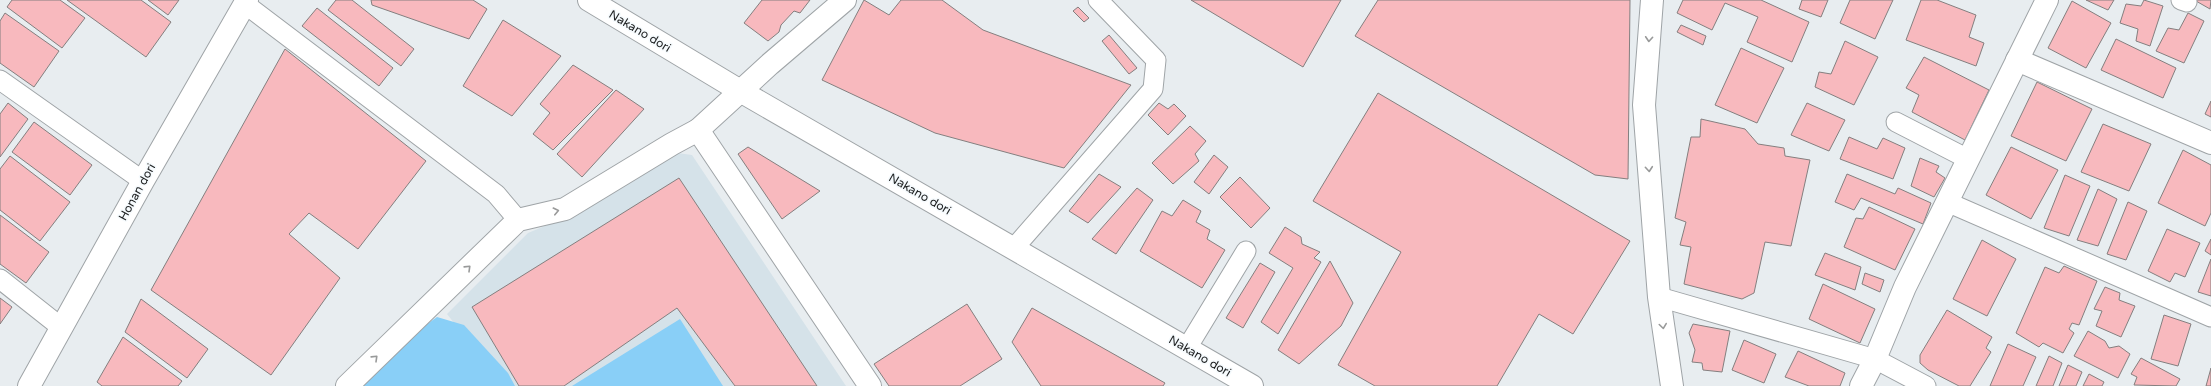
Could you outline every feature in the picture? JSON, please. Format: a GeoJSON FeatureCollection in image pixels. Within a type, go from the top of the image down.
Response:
{"type":"FeatureCollection","features":[{"type":"Feature","properties":{"kind":"street","name":"Nakano dori"},"geometry":{"type":"LineString","coordinates":[[589,0],[742,92],[1252,386]]}},
{"type":"Feature","properties":{"kind":"street"},"geometry":{"type":"LineString","coordinates":[[347,386],[518,220],[566,209],[672,144],[698,130],[742,92],[770,64],[846,0]]}},
{"type":"Feature","properties":{"kind":"street"},"geometry":{"type":"LineString","coordinates":[[1652,0],[1644,105],[1659,297],[1672,386]]}},
{"type":"Feature","properties":{"kind":"street"},"geometry":{"type":"LineString","coordinates":[[1861,386],[1875,359],[1905,287],[2047,0]]}},
{"type":"Feature","properties":{"kind":"street","name":"Honan dori"},"geometry":{"type":"LineString","coordinates":[[29,386],[143,181],[246,2]]}},
{"type":"Feature","properties":{"kind":"street"},"geometry":{"type":"LineString","coordinates":[[2017,60],[2211,143]]}},
{"type":"Feature","properties":{"kind":"street"},"geometry":{"type":"LineString","coordinates":[[698,130],[870,386]]}},
{"type":"Feature","properties":{"kind":"lane"},"geometry":{"type":"LineString","coordinates":[[1014,248],[1153,89],[1156,60],[1098,0]]}},
{"type":"Feature","properties":{"kind":"lane"},"geometry":{"type":"LineString","coordinates":[[246,2],[496,194],[518,220]]}},
{"type":"Feature","properties":{"kind":"lane"},"geometry":{"type":"LineString","coordinates":[[0,80],[143,181]]}},
{"type":"Feature","properties":{"kind":"lane"},"geometry":{"type":"LineString","coordinates":[[1896,122],[1968,159]]}},
{"type":"Feature","properties":{"kind":"lane"},"geometry":{"type":"LineString","coordinates":[[1947,202],[2211,317]]}},
{"type":"Feature","properties":{"kind":"lane"},"geometry":{"type":"LineString","coordinates":[[1187,348],[1246,251]]}},
{"type":"Feature","properties":{"kind":"lane"},"geometry":{"type":"LineString","coordinates":[[0,279],[62,328]]}},
{"type":"Feature","properties":{"kind":"lane"},"geometry":{"type":"LineString","coordinates":[[1659,297],[1875,359],[1926,386]]}},
{"type":"Feature","properties":{"kind":"shaded area"},"geometry":{"type":"Polygon","coordinates":[[[677,153],[692,155],[846,386],[504,386],[447,314],[528,233],[581,211],[677,153]]]}},
{"type":"Feature","properties":{"kind":"shaded area"},"geometry":{"type":"Polygon","coordinates":[[[437,317],[464,325],[508,373],[515,386],[340,386],[437,317]]]}},
{"type":"Feature","properties":{"kind":"shaded area"},"geometry":{"type":"Polygon","coordinates":[[[680,319],[723,386],[572,386],[680,319]]]}},
{"type":"Feature","properties":{"kind":"building"},"geometry":{"type":"Polygon","coordinates":[[[12,0],[60,0],[85,18],[62,48],[7,7],[12,0]]]}},
{"type":"Feature","properties":{"kind":"building"},"geometry":{"type":"Polygon","coordinates":[[[67,0],[141,0],[171,22],[146,57],[67,0]]]}},
{"type":"Feature","properties":{"kind":"building"},"geometry":{"type":"Polygon","coordinates":[[[148,0],[179,0],[168,15],[148,0]]]}},
{"type":"Feature","properties":{"kind":"building"},"geometry":{"type":"Polygon","coordinates":[[[336,0],[352,0],[414,49],[401,66],[328,10],[336,0]]]}},
{"type":"Feature","properties":{"kind":"building"},"geometry":{"type":"Polygon","coordinates":[[[371,0],[473,0],[487,9],[469,39],[372,5],[371,0]]]}},
{"type":"Feature","properties":{"kind":"building"},"geometry":{"type":"Polygon","coordinates":[[[762,0],[810,0],[800,13],[794,11],[781,25],[779,32],[768,41],[744,23],[762,0]]]}},
{"type":"Feature","properties":{"kind":"building"},"geometry":{"type":"Polygon","coordinates":[[[864,0],[889,15],[901,0],[942,0],[983,30],[1131,85],[1064,168],[935,133],[822,80],[864,0]]]}},
{"type":"Feature","properties":{"kind":"building"},"geometry":{"type":"Polygon","coordinates":[[[1191,0],[1341,0],[1303,67],[1191,0]]]}},
{"type":"Feature","properties":{"kind":"building"},"geometry":{"type":"Polygon","coordinates":[[[1378,0],[1630,0],[1628,179],[1595,175],[1355,36],[1378,0]]]}},
{"type":"Feature","properties":{"kind":"building"},"geometry":{"type":"Polygon","coordinates":[[[1683,0],[1761,0],[1809,22],[1792,62],[1747,42],[1758,17],[1725,3],[1712,30],[1677,13],[1683,0]]]}},
{"type":"Feature","properties":{"kind":"building"},"geometry":{"type":"Polygon","coordinates":[[[1802,0],[1828,0],[1821,17],[1799,9],[1802,0]]]}},
{"type":"Feature","properties":{"kind":"building"},"geometry":{"type":"Polygon","coordinates":[[[1850,0],[1893,0],[1875,39],[1840,23],[1850,0]]]}},
{"type":"Feature","properties":{"kind":"building"},"geometry":{"type":"Polygon","coordinates":[[[1921,0],[1937,0],[1976,15],[1969,37],[1984,43],[1976,66],[1906,40],[1921,0]]]}},
{"type":"Feature","properties":{"kind":"building"},"geometry":{"type":"Polygon","coordinates":[[[2086,0],[2114,0],[2108,10],[2086,0]]]}},
{"type":"Feature","properties":{"kind":"building"},"geometry":{"type":"Polygon","coordinates":[[[2144,0],[2163,6],[2150,46],[2136,41],[2138,29],[2120,23],[2126,4],[2141,6],[2144,0]]]}},
{"type":"Feature","properties":{"kind":"building"},"geometry":{"type":"Polygon","coordinates":[[[2196,0],[2211,0],[2210,9],[2196,1],[2196,0]]]}},
{"type":"Feature","properties":{"kind":"building"},"geometry":{"type":"Polygon","coordinates":[[[2072,1],[2111,23],[2086,68],[2048,48],[2072,1]]]}},
{"type":"Feature","properties":{"kind":"building"},"geometry":{"type":"Polygon","coordinates":[[[1078,7],[1089,18],[1084,22],[1073,11],[1078,7]]]}},
{"type":"Feature","properties":{"kind":"building"},"geometry":{"type":"Polygon","coordinates":[[[317,8],[393,68],[379,86],[302,26],[317,8]]]}},
{"type":"Feature","properties":{"kind":"building"},"geometry":{"type":"Polygon","coordinates":[[[5,13],[59,51],[34,87],[0,63],[0,21],[5,13]]]}},
{"type":"Feature","properties":{"kind":"building"},"geometry":{"type":"Polygon","coordinates":[[[2188,13],[2204,21],[2184,63],[2156,51],[2168,28],[2179,30],[2188,13]]]}},
{"type":"Feature","properties":{"kind":"building"},"geometry":{"type":"Polygon","coordinates":[[[503,20],[561,56],[512,116],[463,86],[503,20]]]}},
{"type":"Feature","properties":{"kind":"building"},"geometry":{"type":"Polygon","coordinates":[[[1681,25],[1706,36],[1703,45],[1677,32],[1681,25]]]}},
{"type":"Feature","properties":{"kind":"building"},"geometry":{"type":"Polygon","coordinates":[[[1109,35],[1137,68],[1129,74],[1102,41],[1109,35]]]}},
{"type":"Feature","properties":{"kind":"building"},"geometry":{"type":"Polygon","coordinates":[[[2116,39],[2176,68],[2163,98],[2101,70],[2116,39]]]}},
{"type":"Feature","properties":{"kind":"building"},"geometry":{"type":"Polygon","coordinates":[[[1845,41],[1878,57],[1854,105],[1815,87],[1819,72],[1831,74],[1845,41]]]}},
{"type":"Feature","properties":{"kind":"building"},"geometry":{"type":"Polygon","coordinates":[[[1741,48],[1784,68],[1757,123],[1715,105],[1741,48]]]}},
{"type":"Feature","properties":{"kind":"building"},"geometry":{"type":"Polygon","coordinates":[[[285,49],[426,161],[358,249],[309,213],[289,234],[340,278],[271,375],[151,290],[285,49]]]}},
{"type":"Feature","properties":{"kind":"building"},"geometry":{"type":"Polygon","coordinates":[[[1924,57],[1989,90],[1965,140],[1912,112],[1919,95],[1906,88],[1924,57]]]}},
{"type":"Feature","properties":{"kind":"building"},"geometry":{"type":"Polygon","coordinates":[[[573,65],[613,90],[553,150],[533,134],[550,113],[540,104],[573,65]]]}},
{"type":"Feature","properties":{"kind":"building"},"geometry":{"type":"Polygon","coordinates":[[[2037,82],[2092,109],[2066,161],[2011,136],[2037,82]]]}},
{"type":"Feature","properties":{"kind":"building"},"geometry":{"type":"Polygon","coordinates":[[[616,90],[644,109],[582,177],[557,154],[616,90]]]}},
{"type":"Feature","properties":{"kind":"building"},"geometry":{"type":"Polygon","coordinates":[[[1378,93],[1630,241],[1573,334],[1539,314],[1497,386],[1375,386],[1338,365],[1401,252],[1313,201],[1378,93]]]}},
{"type":"Feature","properties":{"kind":"building"},"geometry":{"type":"Polygon","coordinates":[[[2211,101],[2211,117],[2205,114],[2211,101]]]}},
{"type":"Feature","properties":{"kind":"building"},"geometry":{"type":"Polygon","coordinates":[[[8,103],[28,119],[0,157],[0,114],[8,103]]]}},
{"type":"Feature","properties":{"kind":"building"},"geometry":{"type":"Polygon","coordinates":[[[1159,103],[1168,109],[1174,104],[1186,116],[1168,135],[1148,115],[1159,103]]]}},
{"type":"Feature","properties":{"kind":"building"},"geometry":{"type":"Polygon","coordinates":[[[1807,103],[1845,120],[1829,151],[1791,135],[1807,103]]]}},
{"type":"Feature","properties":{"kind":"building"},"geometry":{"type":"Polygon","coordinates":[[[1701,119],[1745,129],[1758,144],[1784,148],[1785,156],[1810,160],[1791,246],[1765,242],[1754,293],[1742,299],[1684,284],[1691,247],[1680,245],[1686,222],[1675,218],[1691,137],[1700,137],[1701,119]]]}},
{"type":"Feature","properties":{"kind":"building"},"geometry":{"type":"Polygon","coordinates":[[[34,122],[92,165],[70,195],[12,152],[34,122]]]}},
{"type":"Feature","properties":{"kind":"building"},"geometry":{"type":"Polygon","coordinates":[[[2103,124],[2151,144],[2129,191],[2081,172],[2103,124]]]}},
{"type":"Feature","properties":{"kind":"building"},"geometry":{"type":"Polygon","coordinates":[[[1190,126],[1206,141],[1195,154],[1199,161],[1173,184],[1152,163],[1190,126]]]}},
{"type":"Feature","properties":{"kind":"building"},"geometry":{"type":"Polygon","coordinates":[[[1849,137],[1877,149],[1883,138],[1905,148],[1893,179],[1840,159],[1849,137]]]}},
{"type":"Feature","properties":{"kind":"building"},"geometry":{"type":"Polygon","coordinates":[[[748,147],[820,191],[782,219],[738,154],[748,147]]]}},
{"type":"Feature","properties":{"kind":"building"},"geometry":{"type":"Polygon","coordinates":[[[2011,147],[2058,170],[2031,219],[1986,195],[2011,147]]]}},
{"type":"Feature","properties":{"kind":"building"},"geometry":{"type":"Polygon","coordinates":[[[2183,150],[2211,165],[2211,213],[2205,226],[2158,203],[2183,150]]]}},
{"type":"Feature","properties":{"kind":"building"},"geometry":{"type":"Polygon","coordinates":[[[1214,155],[1228,167],[1209,194],[1194,182],[1214,155]]]}},
{"type":"Feature","properties":{"kind":"building"},"geometry":{"type":"Polygon","coordinates":[[[10,156],[70,202],[40,241],[0,210],[0,169],[10,156]]]}},
{"type":"Feature","properties":{"kind":"building"},"geometry":{"type":"Polygon","coordinates":[[[1920,158],[1939,166],[1936,172],[1945,178],[1934,197],[1911,186],[1920,158]]]}},
{"type":"Feature","properties":{"kind":"building"},"geometry":{"type":"Polygon","coordinates":[[[1099,174],[1121,187],[1088,223],[1069,211],[1099,174]]]}},
{"type":"Feature","properties":{"kind":"building"},"geometry":{"type":"Polygon","coordinates":[[[1847,174],[1895,194],[1898,188],[1931,203],[1923,224],[1861,198],[1854,210],[1835,202],[1847,174]]]}},
{"type":"Feature","properties":{"kind":"building"},"geometry":{"type":"Polygon","coordinates":[[[2065,175],[2090,186],[2069,236],[2044,228],[2065,175]]]}},
{"type":"Feature","properties":{"kind":"building"},"geometry":{"type":"Polygon","coordinates":[[[1240,177],[1270,208],[1251,228],[1220,197],[1240,177]]]}},
{"type":"Feature","properties":{"kind":"building"},"geometry":{"type":"Polygon","coordinates":[[[679,178],[817,386],[735,386],[677,308],[564,386],[519,386],[472,307],[679,178]]]}},
{"type":"Feature","properties":{"kind":"building"},"geometry":{"type":"Polygon","coordinates":[[[1137,188],[1153,200],[1116,254],[1092,239],[1137,188]]]}},
{"type":"Feature","properties":{"kind":"building"},"geometry":{"type":"Polygon","coordinates":[[[2098,189],[2117,199],[2098,246],[2077,240],[2098,189]]]}},
{"type":"Feature","properties":{"kind":"building"},"geometry":{"type":"Polygon","coordinates":[[[1183,200],[1201,211],[1196,222],[1210,230],[1207,239],[1225,250],[1202,288],[1140,251],[1162,211],[1172,216],[1183,200]]]}},
{"type":"Feature","properties":{"kind":"building"},"geometry":{"type":"Polygon","coordinates":[[[2128,202],[2147,211],[2126,260],[2107,254],[2128,202]]]}},
{"type":"Feature","properties":{"kind":"building"},"geometry":{"type":"Polygon","coordinates":[[[1869,207],[1915,229],[1895,270],[1844,247],[1856,218],[1863,219],[1869,207]]]}},
{"type":"Feature","properties":{"kind":"building"},"geometry":{"type":"Polygon","coordinates":[[[0,215],[49,252],[26,283],[0,264],[0,215]]]}},
{"type":"Feature","properties":{"kind":"building"},"geometry":{"type":"Polygon","coordinates":[[[1285,227],[1301,237],[1302,244],[1320,252],[1314,258],[1321,262],[1278,334],[1261,322],[1293,268],[1269,253],[1285,227]]]}},
{"type":"Feature","properties":{"kind":"building"},"geometry":{"type":"Polygon","coordinates":[[[2167,229],[2200,243],[2185,277],[2175,273],[2170,282],[2148,271],[2167,229]]]}},
{"type":"Feature","properties":{"kind":"building"},"geometry":{"type":"Polygon","coordinates":[[[2211,239],[2211,255],[2205,251],[2211,239]]]}},
{"type":"Feature","properties":{"kind":"building"},"geometry":{"type":"Polygon","coordinates":[[[1982,240],[2016,259],[1987,316],[1953,299],[1982,240]]]}},
{"type":"Feature","properties":{"kind":"building"},"geometry":{"type":"Polygon","coordinates":[[[1825,253],[1861,267],[1855,290],[1815,275],[1825,253]]]}},
{"type":"Feature","properties":{"kind":"building"},"geometry":{"type":"Polygon","coordinates":[[[2211,259],[2211,296],[2198,292],[2211,259]]]}},
{"type":"Feature","properties":{"kind":"building"},"geometry":{"type":"Polygon","coordinates":[[[1330,261],[1353,303],[1341,326],[1299,364],[1278,350],[1330,261]]]}},
{"type":"Feature","properties":{"kind":"building"},"geometry":{"type":"Polygon","coordinates":[[[1260,263],[1275,272],[1243,328],[1226,318],[1260,263]]]}},
{"type":"Feature","properties":{"kind":"building"},"geometry":{"type":"Polygon","coordinates":[[[2064,266],[2097,281],[2079,325],[2072,323],[2069,329],[2074,333],[2063,353],[2043,343],[2039,347],[2016,333],[2045,267],[2059,273],[2064,266]]]}},
{"type":"Feature","properties":{"kind":"building"},"geometry":{"type":"Polygon","coordinates":[[[1865,273],[1884,280],[1880,292],[1862,284],[1865,273]]]}},
{"type":"Feature","properties":{"kind":"building"},"geometry":{"type":"Polygon","coordinates":[[[1823,284],[1875,309],[1860,343],[1809,319],[1823,284]]]}},
{"type":"Feature","properties":{"kind":"building"},"geometry":{"type":"Polygon","coordinates":[[[2105,287],[2120,293],[2119,300],[2135,306],[2121,337],[2096,326],[2102,311],[2094,309],[2105,287]]]}},
{"type":"Feature","properties":{"kind":"building"},"geometry":{"type":"Polygon","coordinates":[[[0,298],[12,307],[0,324],[0,298]]]}},
{"type":"Feature","properties":{"kind":"building"},"geometry":{"type":"Polygon","coordinates":[[[141,299],[208,349],[187,378],[125,332],[141,299]]]}},
{"type":"Feature","properties":{"kind":"building"},"geometry":{"type":"Polygon","coordinates":[[[967,304],[1002,359],[960,386],[889,386],[874,364],[967,304]]]}},
{"type":"Feature","properties":{"kind":"building"},"geometry":{"type":"Polygon","coordinates":[[[1032,308],[1165,383],[1163,386],[1041,386],[1012,342],[1032,308]]]}},
{"type":"Feature","properties":{"kind":"building"},"geometry":{"type":"Polygon","coordinates":[[[1947,310],[1992,337],[1986,348],[1991,352],[1970,386],[1959,386],[1928,370],[1920,363],[1920,355],[1947,310]]]}},
{"type":"Feature","properties":{"kind":"building"},"geometry":{"type":"Polygon","coordinates":[[[2164,315],[2191,324],[2178,366],[2151,359],[2164,315]]]}},
{"type":"Feature","properties":{"kind":"building"},"geometry":{"type":"Polygon","coordinates":[[[1693,324],[1730,331],[1722,372],[1703,370],[1702,363],[1692,362],[1695,350],[1689,333],[1693,324]]]}},
{"type":"Feature","properties":{"kind":"building"},"geometry":{"type":"Polygon","coordinates":[[[2088,331],[2105,341],[2109,348],[2119,346],[2130,354],[2118,378],[2074,356],[2088,331]]]}},
{"type":"Feature","properties":{"kind":"building"},"geometry":{"type":"Polygon","coordinates":[[[123,337],[182,381],[178,386],[102,386],[97,382],[123,337]]]}},
{"type":"Feature","properties":{"kind":"building"},"geometry":{"type":"Polygon","coordinates":[[[1744,340],[1776,354],[1764,383],[1732,370],[1744,340]]]}},
{"type":"Feature","properties":{"kind":"building"},"geometry":{"type":"Polygon","coordinates":[[[2008,344],[2036,357],[2023,386],[1990,386],[2008,344]]]}},
{"type":"Feature","properties":{"kind":"building"},"geometry":{"type":"Polygon","coordinates":[[[1798,351],[1845,373],[1840,386],[1809,386],[1785,377],[1798,351]]]}},
{"type":"Feature","properties":{"kind":"building"},"geometry":{"type":"Polygon","coordinates":[[[2049,356],[2062,363],[2053,386],[2036,386],[2049,356]]]}},
{"type":"Feature","properties":{"kind":"building"},"geometry":{"type":"Polygon","coordinates":[[[2141,358],[2180,379],[2176,386],[2134,385],[2137,377],[2131,374],[2141,358]]]}},
{"type":"Feature","properties":{"kind":"building"},"geometry":{"type":"Polygon","coordinates":[[[2068,365],[2082,372],[2076,386],[2059,386],[2068,365]]]}},
{"type":"Feature","properties":{"kind":"building"},"geometry":{"type":"Polygon","coordinates":[[[2211,368],[2211,386],[2206,386],[2211,368]]]}},
{"type":"Feature","properties":{"kind":"building"},"geometry":{"type":"Polygon","coordinates":[[[2089,374],[2104,382],[2102,386],[2083,386],[2089,374]]]}}]}
